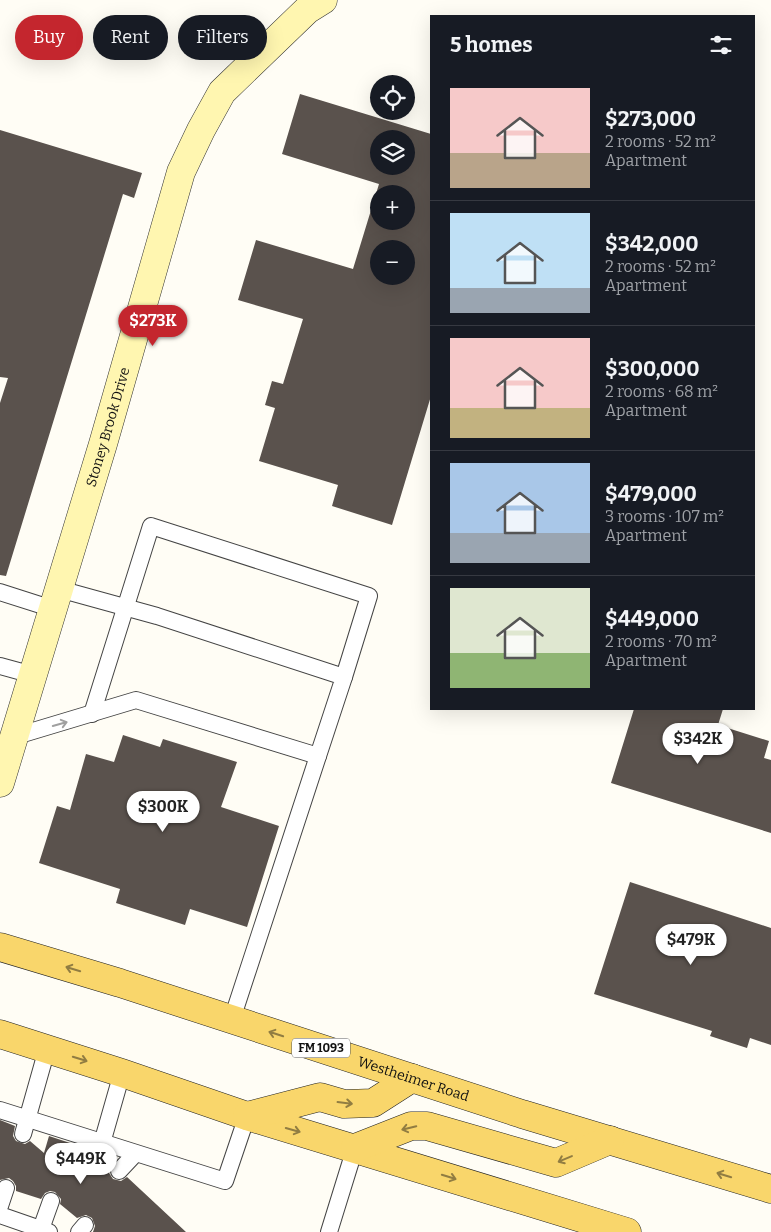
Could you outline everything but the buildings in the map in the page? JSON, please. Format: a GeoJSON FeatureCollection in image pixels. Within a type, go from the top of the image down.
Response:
{"type":"FeatureCollection","features":[{"type":"Feature","properties":{"kind":"main road","name":"Westheimer Road"},"geometry":{"type":"LineString","coordinates":[[0,947],[120,983],[412,1078],[771,1189]]}},
{"type":"Feature","properties":{"kind":"main road"},"geometry":{"type":"LineString","coordinates":[[0,1034],[122,1072],[247,1116],[627,1232]]}},
{"type":"Feature","properties":{"kind":"main road"},"geometry":{"type":"LineString","coordinates":[[247,1116],[320,1097],[344,1104],[373,1103],[412,1078]]}},
{"type":"Feature","properties":{"kind":"main road"},"geometry":{"type":"LineString","coordinates":[[355,1148],[411,1126],[427,1126],[556,1163],[610,1140]]}},
{"type":"Feature","properties":{"kind":"street","name":"Stoney Brook Drive"},"geometry":{"type":"LineString","coordinates":[[0,783],[8,744],[33,675],[103,444],[181,172],[222,92],[307,10],[323,0]]}},
{"type":"Feature","properties":{"kind":"lane"},"geometry":{"type":"LineString","coordinates":[[92,714],[151,526],[369,596],[232,1019]]}},
{"type":"Feature","properties":{"kind":"lane"},"geometry":{"type":"LineString","coordinates":[[0,592],[125,607],[344,677]]}},
{"type":"Feature","properties":{"kind":"lane"},"geometry":{"type":"LineString","coordinates":[[0,666],[33,675]]}},
{"type":"Feature","properties":{"kind":"lane"},"geometry":{"type":"LineString","coordinates":[[8,744],[136,700],[318,756]]}},
{"type":"Feature","properties":{"kind":"lane"},"geometry":{"type":"LineString","coordinates":[[25,1126],[47,1049]]}},
{"type":"Feature","properties":{"kind":"lane"},"geometry":{"type":"LineString","coordinates":[[102,1143],[122,1072]]}},
{"type":"Feature","properties":{"kind":"lane"},"geometry":{"type":"LineString","coordinates":[[0,1110],[25,1126],[102,1143],[226,1181],[247,1116]]}},
{"type":"Feature","properties":{"kind":"lane"},"geometry":{"type":"LineString","coordinates":[[329,1232],[355,1148]]}},
{"type":"Feature","properties":{"kind":"lane"},"geometry":{"type":"LineString","coordinates":[[120,1171],[136,1154]]}},
{"type":"Feature","properties":{"kind":"lane"},"geometry":{"type":"LineString","coordinates":[[0,1206],[6,1188]]}},
{"type":"Feature","properties":{"kind":"lane"},"geometry":{"type":"LineString","coordinates":[[0,1216],[45,1231],[50,1201]]}}]}
